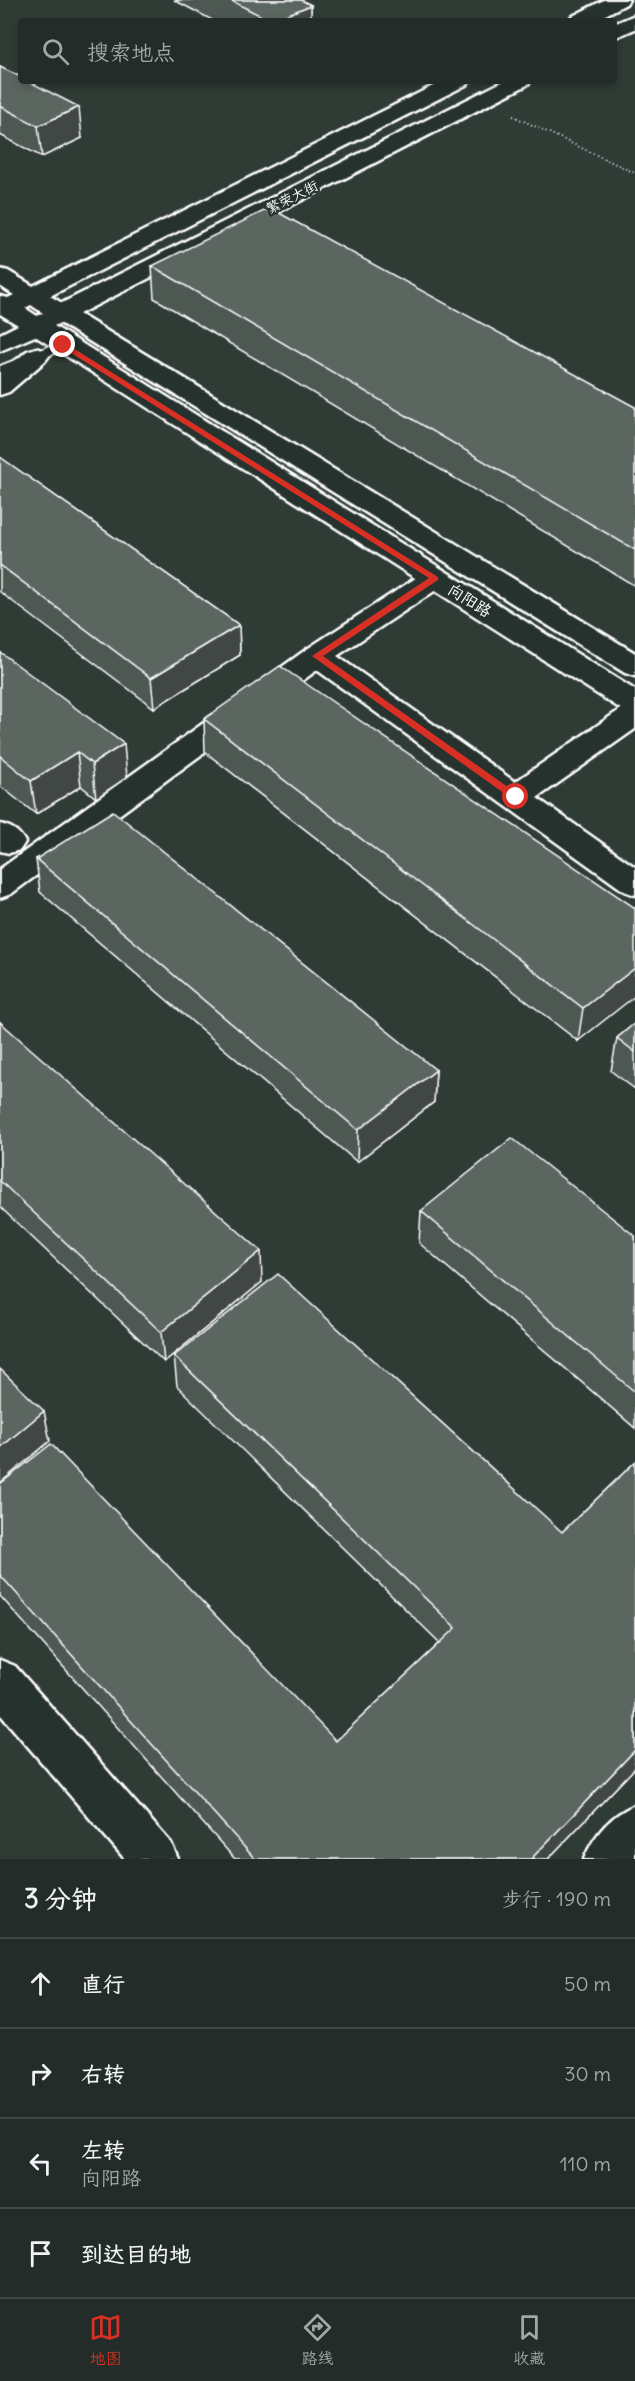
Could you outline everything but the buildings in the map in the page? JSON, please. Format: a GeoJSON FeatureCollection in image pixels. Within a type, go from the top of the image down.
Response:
{"type":"FeatureCollection","features":[{"type":"Feature","properties":{"kind":"main road"},"geometry":{"type":"LineString","coordinates":[[584,18],[619,0]]}},
{"type":"Feature","properties":{"kind":"main road"},"geometry":{"type":"LineString","coordinates":[[617,30],[635,21]]}},
{"type":"Feature","properties":{"kind":"main road","name":"繁荣大街"},"geometry":{"type":"LineString","coordinates":[[10,305],[453,84]]}},
{"type":"Feature","properties":{"kind":"main road","name":"繁荣大街"},"geometry":{"type":"LineString","coordinates":[[0,344],[514,84]]}},
{"type":"Feature","properties":{"kind":"main road","name":"向阳路"},"geometry":{"type":"LineString","coordinates":[[0,276],[10,305],[35,327],[635,704]]}},
{"type":"Feature","properties":{"kind":"main road","name":"向阳路"},"geometry":{"type":"LineString","coordinates":[[10,305],[61,315],[635,666]]}},
{"type":"Feature","properties":{"kind":"main road"},"geometry":{"type":"LineString","coordinates":[[0,387],[36,356]]}},
{"type":"Feature","properties":{"kind":"main road"},"geometry":{"type":"LineString","coordinates":[[0,886],[317,656],[435,578]]}},
{"type":"Feature","properties":{"kind":"main road"},"geometry":{"type":"LineString","coordinates":[[317,656],[635,883]]}},
{"type":"Feature","properties":{"kind":"main road"},"geometry":{"type":"LineString","coordinates":[[516,797],[635,714]]}},
{"type":"Feature","properties":{"kind":"main road"},"geometry":{"type":"LineString","coordinates":[[0,1681],[155,1859]]}},
{"type":"Feature","properties":{"kind":"main road"},"geometry":{"type":"LineString","coordinates":[[607,1859],[635,1828]]}},
{"type":"Feature","properties":{"kind":"lane"},"geometry":{"type":"LineString","coordinates":[[0,371],[63,345]]}},
{"type":"Feature","properties":{"kind":"path"},"geometry":{"type":"LineString","coordinates":[[481,101],[635,173]]}},
{"type":"Feature","properties":{"kind":"route"},"geometry":{"type":"LineString","coordinates":[[63,345],[435,578],[317,656],[516,797]]}}]}
